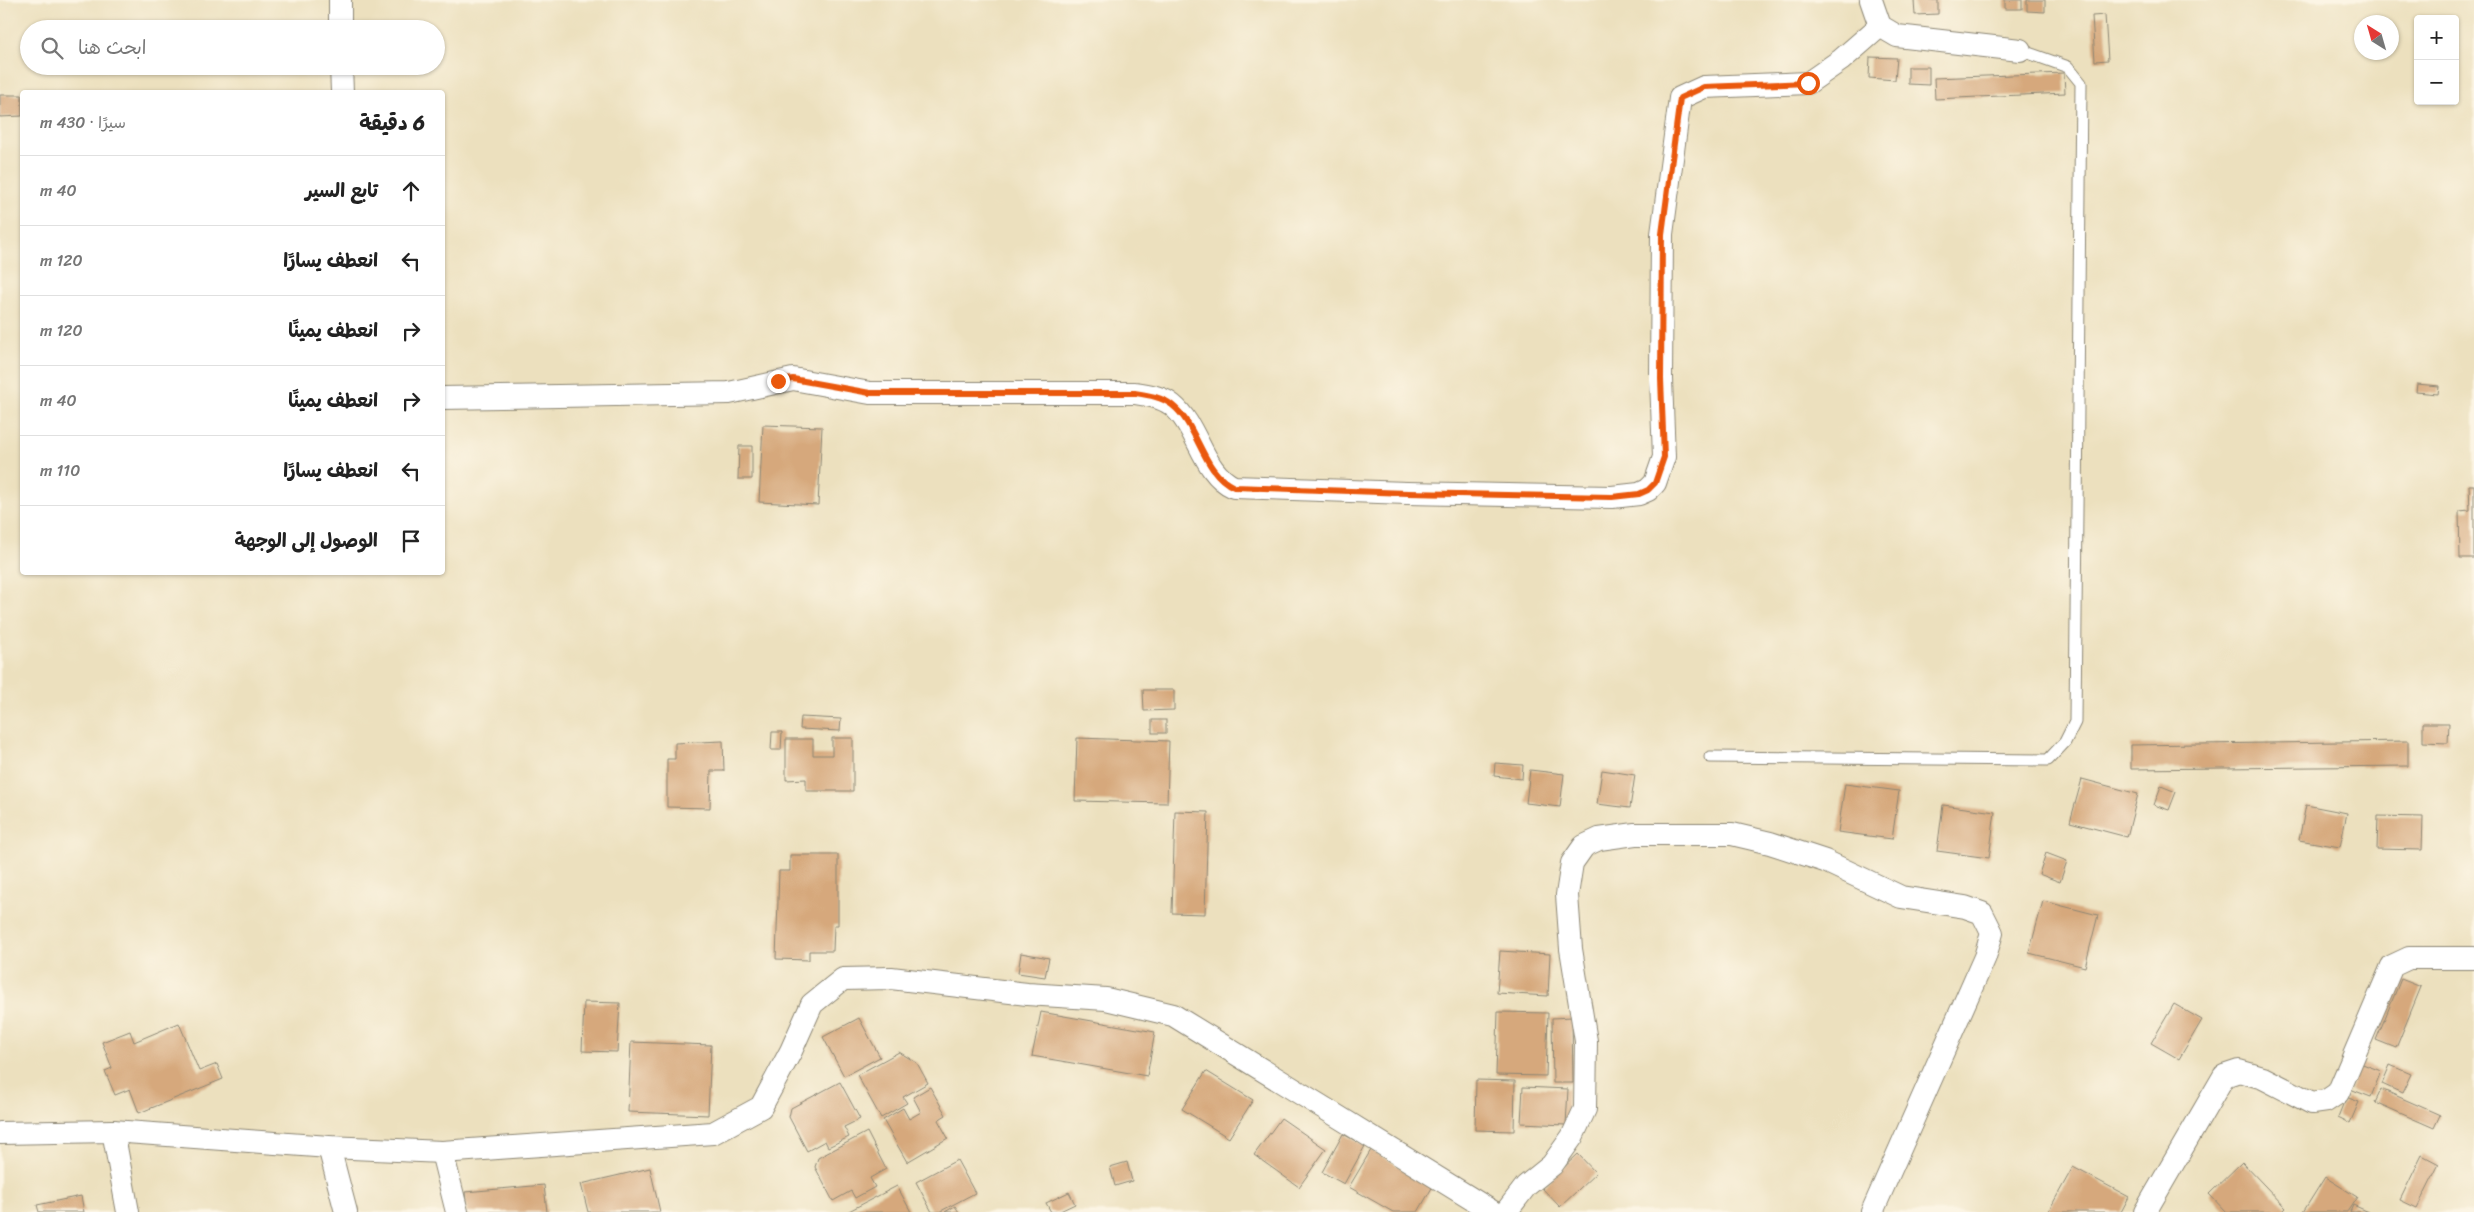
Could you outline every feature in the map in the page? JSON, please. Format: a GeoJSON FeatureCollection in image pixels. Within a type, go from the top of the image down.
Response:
{"type":"FeatureCollection","features":[{"type":"Feature","properties":{"kind":"street"},"geometry":{"type":"LineString","coordinates":[[340,0],[340,20]]}},
{"type":"Feature","properties":{"kind":"street"},"geometry":{"type":"LineString","coordinates":[[1872,0],[1880,26],[1897,36],[2020,50]]}},
{"type":"Feature","properties":{"kind":"street"},"geometry":{"type":"LineString","coordinates":[[445,398],[729,392],[793,379],[870,393],[1135,393],[1155,396],[1172,404],[1195,434],[1216,474],[1225,483],[1234,487],[1427,494],[1612,497],[1639,494],[1648,490],[1655,483],[1664,457],[1661,379],[1662,234],[1680,98],[1704,87],[1808,83],[1841,60],[1880,26]]}},
{"type":"Feature","properties":{"kind":"street"},"geometry":{"type":"LineString","coordinates":[[341,75],[342,90]]}},
{"type":"Feature","properties":{"kind":"street"},"geometry":{"type":"LineString","coordinates":[[1506,1212],[1526,1186],[1552,1165],[1572,1137],[1585,1109],[1586,1041],[1572,949],[1567,895],[1572,863],[1584,846],[1599,840],[1635,834],[1732,834],[1770,843],[1825,861],[1901,897],[1964,907],[1982,913],[1992,933],[1985,958],[1872,1212]]}},
{"type":"Feature","properties":{"kind":"street"},"geometry":{"type":"LineString","coordinates":[[2145,1212],[2224,1076],[2238,1071],[2263,1078],[2312,1103],[2326,1101],[2338,1092],[2392,966],[2409,958],[2474,958]]}},
{"type":"Feature","properties":{"kind":"street"},"geometry":{"type":"LineString","coordinates":[[0,1133],[113,1131],[329,1147],[442,1152],[713,1133],[761,1107],[791,1051],[812,1004],[843,979],[890,978],[1027,994],[1106,999],[1173,1015],[1493,1212]]}},
{"type":"Feature","properties":{"kind":"street"},"geometry":{"type":"LineString","coordinates":[[113,1131],[128,1212]]}},
{"type":"Feature","properties":{"kind":"street"},"geometry":{"type":"LineString","coordinates":[[329,1147],[346,1212]]}},
{"type":"Feature","properties":{"kind":"street"},"geometry":{"type":"LineString","coordinates":[[442,1152],[457,1212]]}},
{"type":"Feature","properties":{"kind":"lane"},"geometry":{"type":"LineString","coordinates":[[1710,757],[2048,760],[2065,742],[2075,722],[2081,83],[2068,67],[2020,50]]}},
{"type":"Feature","properties":{"kind":"building"},"geometry":{"type":"Polygon","coordinates":[[[1914,0],[1938,0],[1938,14],[1915,15],[1914,0]]]}},
{"type":"Feature","properties":{"kind":"building"},"geometry":{"type":"Polygon","coordinates":[[[2005,0],[2022,0],[2022,9],[2005,9],[2005,0]]]}},
{"type":"Feature","properties":{"kind":"building"},"geometry":{"type":"Polygon","coordinates":[[[2027,0],[2045,0],[2045,12],[2027,11],[2027,0]]]}},
{"type":"Feature","properties":{"kind":"building"},"geometry":{"type":"Polygon","coordinates":[[[2105,15],[2108,60],[2095,61],[2092,16],[2105,15]]]}},
{"type":"Feature","properties":{"kind":"building"},"geometry":{"type":"Polygon","coordinates":[[[1870,57],[1897,58],[1895,80],[1869,78],[1870,57]]]}},
{"type":"Feature","properties":{"kind":"building"},"geometry":{"type":"Polygon","coordinates":[[[1908,67],[1929,67],[1929,85],[1908,84],[1908,67]]]}},
{"type":"Feature","properties":{"kind":"building"},"geometry":{"type":"Polygon","coordinates":[[[2064,73],[2065,93],[1935,99],[1934,78],[2064,73]]]}},
{"type":"Feature","properties":{"kind":"building"},"geometry":{"type":"Polygon","coordinates":[[[0,95],[20,95],[20,116],[0,117],[0,95]]]}},
{"type":"Feature","properties":{"kind":"building"},"geometry":{"type":"Polygon","coordinates":[[[2417,384],[2439,386],[2438,394],[2416,392],[2417,384]]]}},
{"type":"Feature","properties":{"kind":"building"},"geometry":{"type":"Polygon","coordinates":[[[763,425],[822,427],[818,505],[759,502],[763,425]]]}},
{"type":"Feature","properties":{"kind":"building"},"geometry":{"type":"Polygon","coordinates":[[[739,446],[752,446],[752,479],[738,479],[739,446]]]}},
{"type":"Feature","properties":{"kind":"building"},"geometry":{"type":"Polygon","coordinates":[[[2469,485],[2474,485],[2474,558],[2460,558],[2459,511],[2470,510],[2469,485]]]}},
{"type":"Feature","properties":{"kind":"building"},"geometry":{"type":"Polygon","coordinates":[[[1143,690],[1174,690],[1174,710],[1144,711],[1143,690]]]}},
{"type":"Feature","properties":{"kind":"building"},"geometry":{"type":"Polygon","coordinates":[[[801,717],[841,719],[840,731],[800,729],[801,717]]]}},
{"type":"Feature","properties":{"kind":"building"},"geometry":{"type":"Polygon","coordinates":[[[1152,720],[1166,720],[1166,733],[1152,733],[1152,720]]]}},
{"type":"Feature","properties":{"kind":"building"},"geometry":{"type":"Polygon","coordinates":[[[2423,723],[2449,723],[2448,743],[2423,742],[2423,723]]]}},
{"type":"Feature","properties":{"kind":"building"},"geometry":{"type":"Polygon","coordinates":[[[772,732],[782,732],[781,750],[771,750],[772,732]]]}},
{"type":"Feature","properties":{"kind":"building"},"geometry":{"type":"Polygon","coordinates":[[[832,738],[853,738],[853,791],[806,791],[806,779],[786,780],[786,739],[813,739],[813,755],[832,755],[832,738]]]}},
{"type":"Feature","properties":{"kind":"building"},"geometry":{"type":"Polygon","coordinates":[[[1077,738],[1169,741],[1167,803],[1075,801],[1077,738]]]}},
{"type":"Feature","properties":{"kind":"building"},"geometry":{"type":"Polygon","coordinates":[[[723,741],[724,771],[711,771],[710,808],[667,807],[667,759],[675,759],[675,743],[723,741]]]}},
{"type":"Feature","properties":{"kind":"building"},"geometry":{"type":"Polygon","coordinates":[[[2408,741],[2408,766],[2131,769],[2131,745],[2408,741]]]}},
{"type":"Feature","properties":{"kind":"building"},"geometry":{"type":"Polygon","coordinates":[[[1495,763],[1523,765],[1522,779],[1494,776],[1495,763]]]}},
{"type":"Feature","properties":{"kind":"building"},"geometry":{"type":"Polygon","coordinates":[[[1530,770],[1564,774],[1560,807],[1526,803],[1530,770]]]}},
{"type":"Feature","properties":{"kind":"building"},"geometry":{"type":"Polygon","coordinates":[[[1602,770],[1635,775],[1630,808],[1597,804],[1602,770]]]}},
{"type":"Feature","properties":{"kind":"building"},"geometry":{"type":"Polygon","coordinates":[[[2082,779],[2138,794],[2127,837],[2070,822],[2082,779]]]}},
{"type":"Feature","properties":{"kind":"building"},"geometry":{"type":"Polygon","coordinates":[[[1845,784],[1899,791],[1892,839],[1838,832],[1845,784]]]}},
{"type":"Feature","properties":{"kind":"building"},"geometry":{"type":"Polygon","coordinates":[[[2161,786],[2176,792],[2169,810],[2154,805],[2161,786]]]}},
{"type":"Feature","properties":{"kind":"building"},"geometry":{"type":"Polygon","coordinates":[[[1943,805],[1995,812],[1989,858],[1937,851],[1943,805]]]}},
{"type":"Feature","properties":{"kind":"building"},"geometry":{"type":"Polygon","coordinates":[[[2306,805],[2347,813],[2340,847],[2299,840],[2306,805]]]}},
{"type":"Feature","properties":{"kind":"building"},"geometry":{"type":"Polygon","coordinates":[[[1175,811],[1208,812],[1205,914],[1172,913],[1175,811]]]}},
{"type":"Feature","properties":{"kind":"building"},"geometry":{"type":"Polygon","coordinates":[[[2378,816],[2423,817],[2422,850],[2377,849],[2378,816]]]}},
{"type":"Feature","properties":{"kind":"building"},"geometry":{"type":"Polygon","coordinates":[[[2046,853],[2067,861],[2060,882],[2039,874],[2046,853]]]}},
{"type":"Feature","properties":{"kind":"building"},"geometry":{"type":"Polygon","coordinates":[[[790,855],[838,855],[838,925],[834,925],[833,951],[809,951],[809,960],[776,959],[779,871],[790,871],[790,855]]]}},
{"type":"Feature","properties":{"kind":"building"},"geometry":{"type":"Polygon","coordinates":[[[2043,901],[2098,915],[2085,967],[2029,953],[2043,901]]]}},
{"type":"Feature","properties":{"kind":"building"},"geometry":{"type":"Polygon","coordinates":[[[1500,951],[1550,954],[1548,996],[1497,993],[1500,951]]]}},
{"type":"Feature","properties":{"kind":"building"},"geometry":{"type":"Polygon","coordinates":[[[1021,953],[1049,958],[1045,977],[1018,973],[1021,953]]]}},
{"type":"Feature","properties":{"kind":"building"},"geometry":{"type":"Polygon","coordinates":[[[2401,979],[2421,987],[2396,1048],[2376,1040],[2401,979]]]}},
{"type":"Feature","properties":{"kind":"building"},"geometry":{"type":"Polygon","coordinates":[[[584,1002],[620,1003],[617,1052],[582,1051],[584,1002]]]}},
{"type":"Feature","properties":{"kind":"building"},"geometry":{"type":"Polygon","coordinates":[[[2174,1004],[2202,1020],[2179,1059],[2151,1043],[2174,1004]]]}},
{"type":"Feature","properties":{"kind":"building"},"geometry":{"type":"Polygon","coordinates":[[[1041,1012],[1155,1032],[1147,1076],[1032,1056],[1041,1012]]]}},
{"type":"Feature","properties":{"kind":"building"},"geometry":{"type":"Polygon","coordinates":[[[1498,1012],[1548,1013],[1546,1076],[1496,1075],[1498,1012]]]}},
{"type":"Feature","properties":{"kind":"building"},"geometry":{"type":"Polygon","coordinates":[[[1572,1017],[1573,1083],[1553,1083],[1552,1018],[1572,1017]]]}},
{"type":"Feature","properties":{"kind":"building"},"geometry":{"type":"Polygon","coordinates":[[[859,1018],[880,1057],[844,1076],[823,1037],[859,1018]]]}},
{"type":"Feature","properties":{"kind":"building"},"geometry":{"type":"Polygon","coordinates":[[[179,1023],[199,1071],[217,1064],[223,1079],[139,1113],[130,1089],[115,1095],[105,1071],[112,1068],[102,1042],[130,1031],[134,1042],[179,1023]]]}},
{"type":"Feature","properties":{"kind":"building"},"geometry":{"type":"Polygon","coordinates":[[[631,1042],[711,1045],[708,1115],[628,1112],[631,1042]]]}},
{"type":"Feature","properties":{"kind":"building"},"geometry":{"type":"Polygon","coordinates":[[[899,1052],[917,1063],[928,1083],[903,1097],[907,1103],[881,1118],[857,1075],[899,1052]]]}},
{"type":"Feature","properties":{"kind":"building"},"geometry":{"type":"Polygon","coordinates":[[[2360,1063],[2381,1071],[2371,1097],[2350,1089],[2360,1063]]]}},
{"type":"Feature","properties":{"kind":"building"},"geometry":{"type":"Polygon","coordinates":[[[2390,1065],[2411,1074],[2402,1093],[2382,1084],[2390,1065]]]}},
{"type":"Feature","properties":{"kind":"building"},"geometry":{"type":"Polygon","coordinates":[[[1206,1071],[1253,1100],[1229,1138],[1182,1109],[1206,1071]]]}},
{"type":"Feature","properties":{"kind":"building"},"geometry":{"type":"Polygon","coordinates":[[[1476,1080],[1515,1081],[1514,1131],[1475,1130],[1476,1080]]]}},
{"type":"Feature","properties":{"kind":"building"},"geometry":{"type":"Polygon","coordinates":[[[840,1082],[860,1119],[844,1127],[849,1137],[828,1147],[825,1141],[807,1151],[789,1117],[791,1108],[840,1082]]]}},
{"type":"Feature","properties":{"kind":"building"},"geometry":{"type":"Polygon","coordinates":[[[930,1087],[946,1115],[938,1120],[948,1138],[907,1162],[883,1120],[903,1108],[909,1119],[921,1112],[913,1097],[930,1087]]]}},
{"type":"Feature","properties":{"kind":"building"},"geometry":{"type":"Polygon","coordinates":[[[1523,1087],[1568,1089],[1566,1125],[1521,1123],[1523,1087]]]}},
{"type":"Feature","properties":{"kind":"building"},"geometry":{"type":"Polygon","coordinates":[[[2381,1089],[2440,1115],[2434,1128],[2375,1102],[2381,1089]]]}},
{"type":"Feature","properties":{"kind":"building"},"geometry":{"type":"Polygon","coordinates":[[[2346,1097],[2359,1102],[2350,1123],[2338,1117],[2346,1097]]]}},
{"type":"Feature","properties":{"kind":"building"},"geometry":{"type":"Polygon","coordinates":[[[1281,1118],[1326,1149],[1299,1187],[1254,1155],[1281,1118]]]}},
{"type":"Feature","properties":{"kind":"building"},"geometry":{"type":"Polygon","coordinates":[[[867,1132],[886,1169],[870,1178],[875,1187],[855,1198],[851,1191],[833,1201],[815,1167],[818,1158],[867,1132]]]}},
{"type":"Feature","properties":{"kind":"building"},"geometry":{"type":"Polygon","coordinates":[[[1343,1134],[1365,1146],[1344,1184],[1322,1172],[1343,1134]]]}},
{"type":"Feature","properties":{"kind":"building"},"geometry":{"type":"Polygon","coordinates":[[[1371,1150],[1433,1186],[1418,1212],[1393,1212],[1349,1187],[1371,1150]]]}},
{"type":"Feature","properties":{"kind":"building"},"geometry":{"type":"Polygon","coordinates":[[[1578,1154],[1596,1173],[1560,1207],[1542,1188],[1578,1154]]]}},
{"type":"Feature","properties":{"kind":"building"},"geometry":{"type":"Polygon","coordinates":[[[2422,1155],[2439,1164],[2417,1208],[2400,1200],[2422,1155]]]}},
{"type":"Feature","properties":{"kind":"building"},"geometry":{"type":"Polygon","coordinates":[[[957,1160],[975,1193],[939,1212],[932,1212],[916,1182],[957,1160]]]}},
{"type":"Feature","properties":{"kind":"building"},"geometry":{"type":"Polygon","coordinates":[[[1127,1162],[1132,1181],[1115,1186],[1110,1167],[1127,1162]]]}},
{"type":"Feature","properties":{"kind":"building"},"geometry":{"type":"Polygon","coordinates":[[[2242,1162],[2286,1208],[2282,1212],[2226,1212],[2209,1194],[2242,1162]]]}},
{"type":"Feature","properties":{"kind":"building"},"geometry":{"type":"Polygon","coordinates":[[[2073,1167],[2129,1197],[2121,1212],[2048,1212],[2073,1167]]]}},
{"type":"Feature","properties":{"kind":"building"},"geometry":{"type":"Polygon","coordinates":[[[650,1168],[660,1212],[588,1212],[581,1184],[650,1168]]]}},
{"type":"Feature","properties":{"kind":"building"},"geometry":{"type":"Polygon","coordinates":[[[2325,1177],[2357,1197],[2347,1212],[2303,1212],[2325,1177]]]}},
{"type":"Feature","properties":{"kind":"building"},"geometry":{"type":"Polygon","coordinates":[[[544,1185],[547,1212],[467,1212],[465,1192],[544,1185]]]}},
{"type":"Feature","properties":{"kind":"building"},"geometry":{"type":"Polygon","coordinates":[[[897,1186],[911,1212],[847,1212],[897,1186]]]}},
{"type":"Feature","properties":{"kind":"building"},"geometry":{"type":"Polygon","coordinates":[[[1069,1192],[1075,1204],[1058,1212],[1051,1212],[1046,1203],[1069,1192]]]}},
{"type":"Feature","properties":{"kind":"building"},"geometry":{"type":"Polygon","coordinates":[[[81,1196],[84,1212],[39,1212],[37,1205],[81,1196]]]}},
{"type":"Feature","properties":{"kind":"building"},"geometry":{"type":"Polygon","coordinates":[[[2353,1205],[2369,1212],[2350,1212],[2353,1205]]]}},
{"type":"Feature","properties":{"kind":"building"},"geometry":{"type":"Polygon","coordinates":[[[955,1206],[959,1212],[945,1212],[955,1206]]]}},
{"type":"Feature","properties":{"kind":"route"},"geometry":{"type":"LineString","coordinates":[[778,381],[793,379],[870,393],[1135,393],[1155,396],[1172,404],[1195,434],[1216,474],[1225,483],[1234,487],[1612,497],[1639,494],[1648,490],[1655,483],[1664,457],[1661,379],[1662,234],[1680,98],[1704,87],[1808,83]]}}]}
